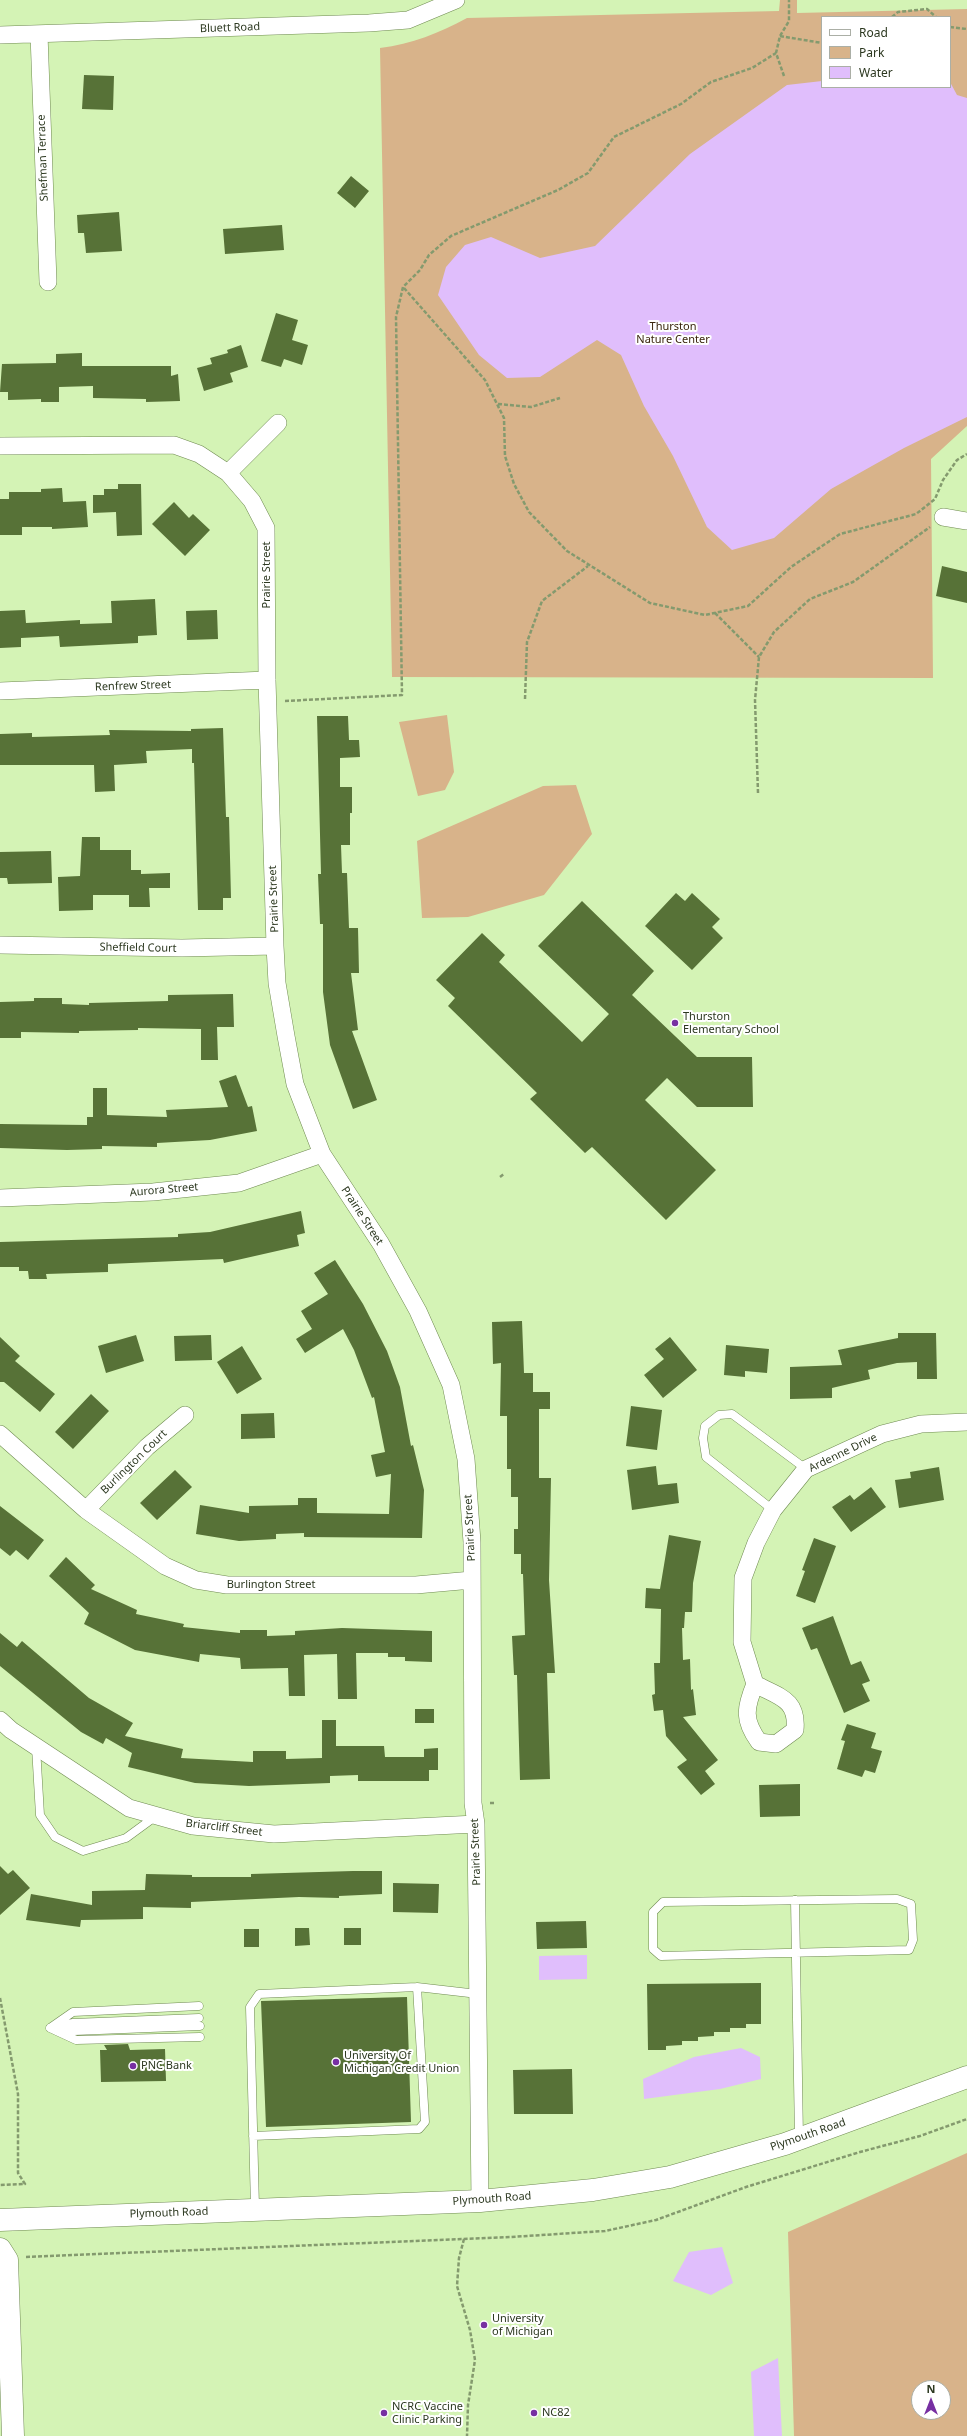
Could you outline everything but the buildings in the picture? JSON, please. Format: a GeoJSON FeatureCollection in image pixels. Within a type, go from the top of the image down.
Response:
{"type":"FeatureCollection","features":[{"type":"Feature","properties":{"kind":"main road","name":"Plymouth Road"},"geometry":{"type":"LineString","coordinates":[[0,2220],[480,2201],[593,2190],[670,2177],[799,2139],[967,2077]]}},
{"type":"Feature","properties":{"kind":"main road"},"geometry":{"type":"LineString","coordinates":[[0,2249],[7,2260],[13,2436]]}},
{"type":"Feature","properties":{"kind":"street","name":"Bluett Road"},"geometry":{"type":"LineString","coordinates":[[0,35],[369,23],[408,20],[456,0]]}},
{"type":"Feature","properties":{"kind":"street","name":"Shefman Terrace"},"geometry":{"type":"LineString","coordinates":[[39,34],[48,282]]}},
{"type":"Feature","properties":{"kind":"street"},"geometry":{"type":"LineString","coordinates":[[228,473],[278,423]]}},
{"type":"Feature","properties":{"kind":"street","name":"Prairie Street"},"geometry":{"type":"LineString","coordinates":[[0,446],[174,445],[199,454],[228,473],[252,501],[266,528],[267,680],[275,946],[277,983],[295,1084],[322,1154],[381,1244],[418,1311],[451,1385],[466,1459],[472,1542],[473,1803],[476,1824],[480,2201]]}},
{"type":"Feature","properties":{"kind":"street"},"geometry":{"type":"LineString","coordinates":[[943,517],[967,522]]}},
{"type":"Feature","properties":{"kind":"street","name":"Renfrew Street"},"geometry":{"type":"LineString","coordinates":[[0,691],[267,680]]}},
{"type":"Feature","properties":{"kind":"street","name":"Sheffield Court"},"geometry":{"type":"LineString","coordinates":[[0,945],[182,948],[275,946]]}},
{"type":"Feature","properties":{"kind":"street","name":"Aurora Street"},"geometry":{"type":"LineString","coordinates":[[0,1198],[153,1192],[239,1183],[322,1154]]}},
{"type":"Feature","properties":{"kind":"street","name":"Burlington Court"},"geometry":{"type":"LineString","coordinates":[[86,1510],[147,1447],[185,1416]]}},
{"type":"Feature","properties":{"kind":"street","name":"Ardenne Drive"},"geometry":{"type":"LineString","coordinates":[[755,1684],[742,1642],[743,1578],[756,1543],[773,1510],[806,1469],[882,1434],[921,1424],[967,1422]]}},
{"type":"Feature","properties":{"kind":"street","name":"Burlington Street"},"geometry":{"type":"LineString","coordinates":[[0,1434],[86,1510],[165,1566],[196,1580],[227,1585],[416,1585],[472,1580]]}},
{"type":"Feature","properties":{"kind":"street","name":"Briarcliff Street"},"geometry":{"type":"LineString","coordinates":[[0,1720],[129,1808],[193,1826],[274,1834],[476,1824]]}},
{"type":"Feature","properties":{"kind":"lane"},"geometry":{"type":"LineString","coordinates":[[773,1510],[706,1457],[703,1438],[705,1426],[719,1415],[732,1414],[806,1469]]}},
{"type":"Feature","properties":{"kind":"lane"},"geometry":{"type":"LineString","coordinates":[[36,1746],[40,1815],[55,1837],[83,1851],[126,1838],[157,1816]]}},
{"type":"Feature","properties":{"kind":"lane"},"geometry":{"type":"LineString","coordinates":[[897,1899],[911,1904],[913,1940],[909,1950],[796,1954],[661,1956],[653,1949],[653,1912],[663,1902],[795,1900],[897,1899]]}},
{"type":"Feature","properties":{"kind":"lane"},"geometry":{"type":"LineString","coordinates":[[795,1900],[799,2139]]}},
{"type":"Feature","properties":{"kind":"lane"},"geometry":{"type":"LineString","coordinates":[[255,2210],[250,2007],[259,1994],[417,1987],[478,1994]]}},
{"type":"Feature","properties":{"kind":"lane"},"geometry":{"type":"LineString","coordinates":[[253,2136],[419,2129],[425,2122],[417,1987]]}},
{"type":"Feature","properties":{"kind":"lane"},"geometry":{"type":"LineString","coordinates":[[50,2028],[73,2012],[199,2006]]}},
{"type":"Feature","properties":{"kind":"lane"},"geometry":{"type":"LineString","coordinates":[[50,2028],[74,2031],[199,2022]]}},
{"type":"Feature","properties":{"kind":"lane"},"geometry":{"type":"LineString","coordinates":[[50,2028],[76,2040],[200,2037]]}},
{"type":"Feature","properties":{"kind":"path"},"geometry":{"type":"LineString","coordinates":[[784,76],[776,53],[780,36],[789,21],[789,0]]}},
{"type":"Feature","properties":{"kind":"path"},"geometry":{"type":"LineString","coordinates":[[893,16],[898,12],[927,9],[935,16]]}},
{"type":"Feature","properties":{"kind":"path"},"geometry":{"type":"LineString","coordinates":[[951,27],[967,29]]}},
{"type":"Feature","properties":{"kind":"path"},"geometry":{"type":"LineString","coordinates":[[780,36],[821,43]]}},
{"type":"Feature","properties":{"kind":"path"},"geometry":{"type":"LineString","coordinates":[[283,701],[402,695],[396,317],[403,287],[420,270],[429,255],[451,236],[558,190],[588,173],[614,138],[681,104],[711,82],[752,68],[776,53]]}},
{"type":"Feature","properties":{"kind":"path"},"geometry":{"type":"LineString","coordinates":[[403,287],[485,380],[504,418],[505,456],[514,484],[529,512],[567,551],[588,566],[650,603],[705,615],[748,606],[791,567],[840,534],[916,514],[935,499],[943,480],[957,460],[967,454]]}},
{"type":"Feature","properties":{"kind":"path"},"geometry":{"type":"LineString","coordinates":[[497,404],[531,407],[560,398]]}},
{"type":"Feature","properties":{"kind":"path"},"geometry":{"type":"LineString","coordinates":[[758,793],[755,700],[759,657],[774,632],[810,599],[853,582],[943,517]]}},
{"type":"Feature","properties":{"kind":"path"},"geometry":{"type":"LineString","coordinates":[[525,699],[528,642],[542,601],[588,566]]}},
{"type":"Feature","properties":{"kind":"path"},"geometry":{"type":"LineString","coordinates":[[714,613],[759,657]]}},
{"type":"Feature","properties":{"kind":"path"},"geometry":{"type":"LineString","coordinates":[[500,1177],[504,1174]]}},
{"type":"Feature","properties":{"kind":"path"},"geometry":{"type":"LineString","coordinates":[[0,1998],[18,2094],[18,2173],[25,2184],[0,2185]]}},
{"type":"Feature","properties":{"kind":"path"},"geometry":{"type":"LineString","coordinates":[[28,2256],[464,2239],[605,2231],[656,2220],[746,2187],[860,2152],[920,2136],[967,2119]]}},
{"type":"Feature","properties":{"kind":"path"},"geometry":{"type":"LineString","coordinates":[[464,2239],[459,2258],[457,2286],[470,2330],[474,2360],[468,2405],[467,2436]]}},
{"type":"Feature","properties":{"kind":"green space","name":"Thurston Nature Center"},"geometry":{"type":"Polygon","coordinates":[[[780,0],[797,0],[797,13],[967,9],[967,426],[931,459],[933,678],[392,677],[380,48],[414,41],[467,18],[779,11],[780,0]]]}},
{"type":"Feature","properties":{"kind":"green space"},"geometry":{"type":"Polygon","coordinates":[[[447,715],[454,772],[445,790],[418,796],[399,722],[447,715]]]}},
{"type":"Feature","properties":{"kind":"green space"},"geometry":{"type":"Polygon","coordinates":[[[576,785],[592,834],[544,895],[468,917],[422,918],[417,841],[543,786],[576,785]]]}},
{"type":"Feature","properties":{"kind":"green space"},"geometry":{"type":"Polygon","coordinates":[[[967,2153],[967,2436],[794,2436],[788,2232],[967,2153]]]}},
{"type":"Feature","properties":{"kind":"water"},"geometry":{"type":"Polygon","coordinates":[[[821,81],[821,88],[951,88],[951,84],[957,95],[967,98],[967,417],[904,448],[831,489],[774,538],[732,550],[707,527],[673,456],[644,406],[621,355],[597,340],[540,377],[507,378],[479,355],[438,295],[446,267],[465,245],[491,237],[540,258],[595,246],[690,154],[787,85],[821,81]]]}},
{"type":"Feature","properties":{"kind":"water"},"geometry":{"type":"Polygon","coordinates":[[[587,1955],[587,1979],[539,1980],[539,1956],[587,1955]]]}},
{"type":"Feature","properties":{"kind":"water"},"geometry":{"type":"Polygon","coordinates":[[[741,2048],[760,2057],[761,2079],[720,2089],[644,2099],[643,2079],[694,2057],[741,2048]]]}},
{"type":"Feature","properties":{"kind":"water"},"geometry":{"type":"Polygon","coordinates":[[[722,2247],[733,2283],[711,2295],[673,2281],[689,2252],[722,2247]]]}},
{"type":"Feature","properties":{"kind":"water"},"geometry":{"type":"Polygon","coordinates":[[[778,2358],[782,2436],[754,2436],[751,2372],[778,2358]]]}},
{"type":"Feature","properties":{"kind":"place","name":"Thurston Elementary School"},"geometry":{"type":"Point","coordinates":[675,1023]}},
{"type":"Feature","properties":{"kind":"place","name":"University Of Michigan Credit Union"},"geometry":{"type":"Point","coordinates":[336,2062]}},
{"type":"Feature","properties":{"kind":"place","name":"PNC Bank"},"geometry":{"type":"Point","coordinates":[133,2066]}},
{"type":"Feature","properties":{"kind":"place","name":"University of Michigan"},"geometry":{"type":"Point","coordinates":[484,2325]}},
{"type":"Feature","properties":{"kind":"place","name":"NCRC Vaccine Clinic Parking"},"geometry":{"type":"Point","coordinates":[384,2413]}},
{"type":"Feature","properties":{"kind":"place","name":"NC82"},"geometry":{"type":"Point","coordinates":[534,2413]}}]}
